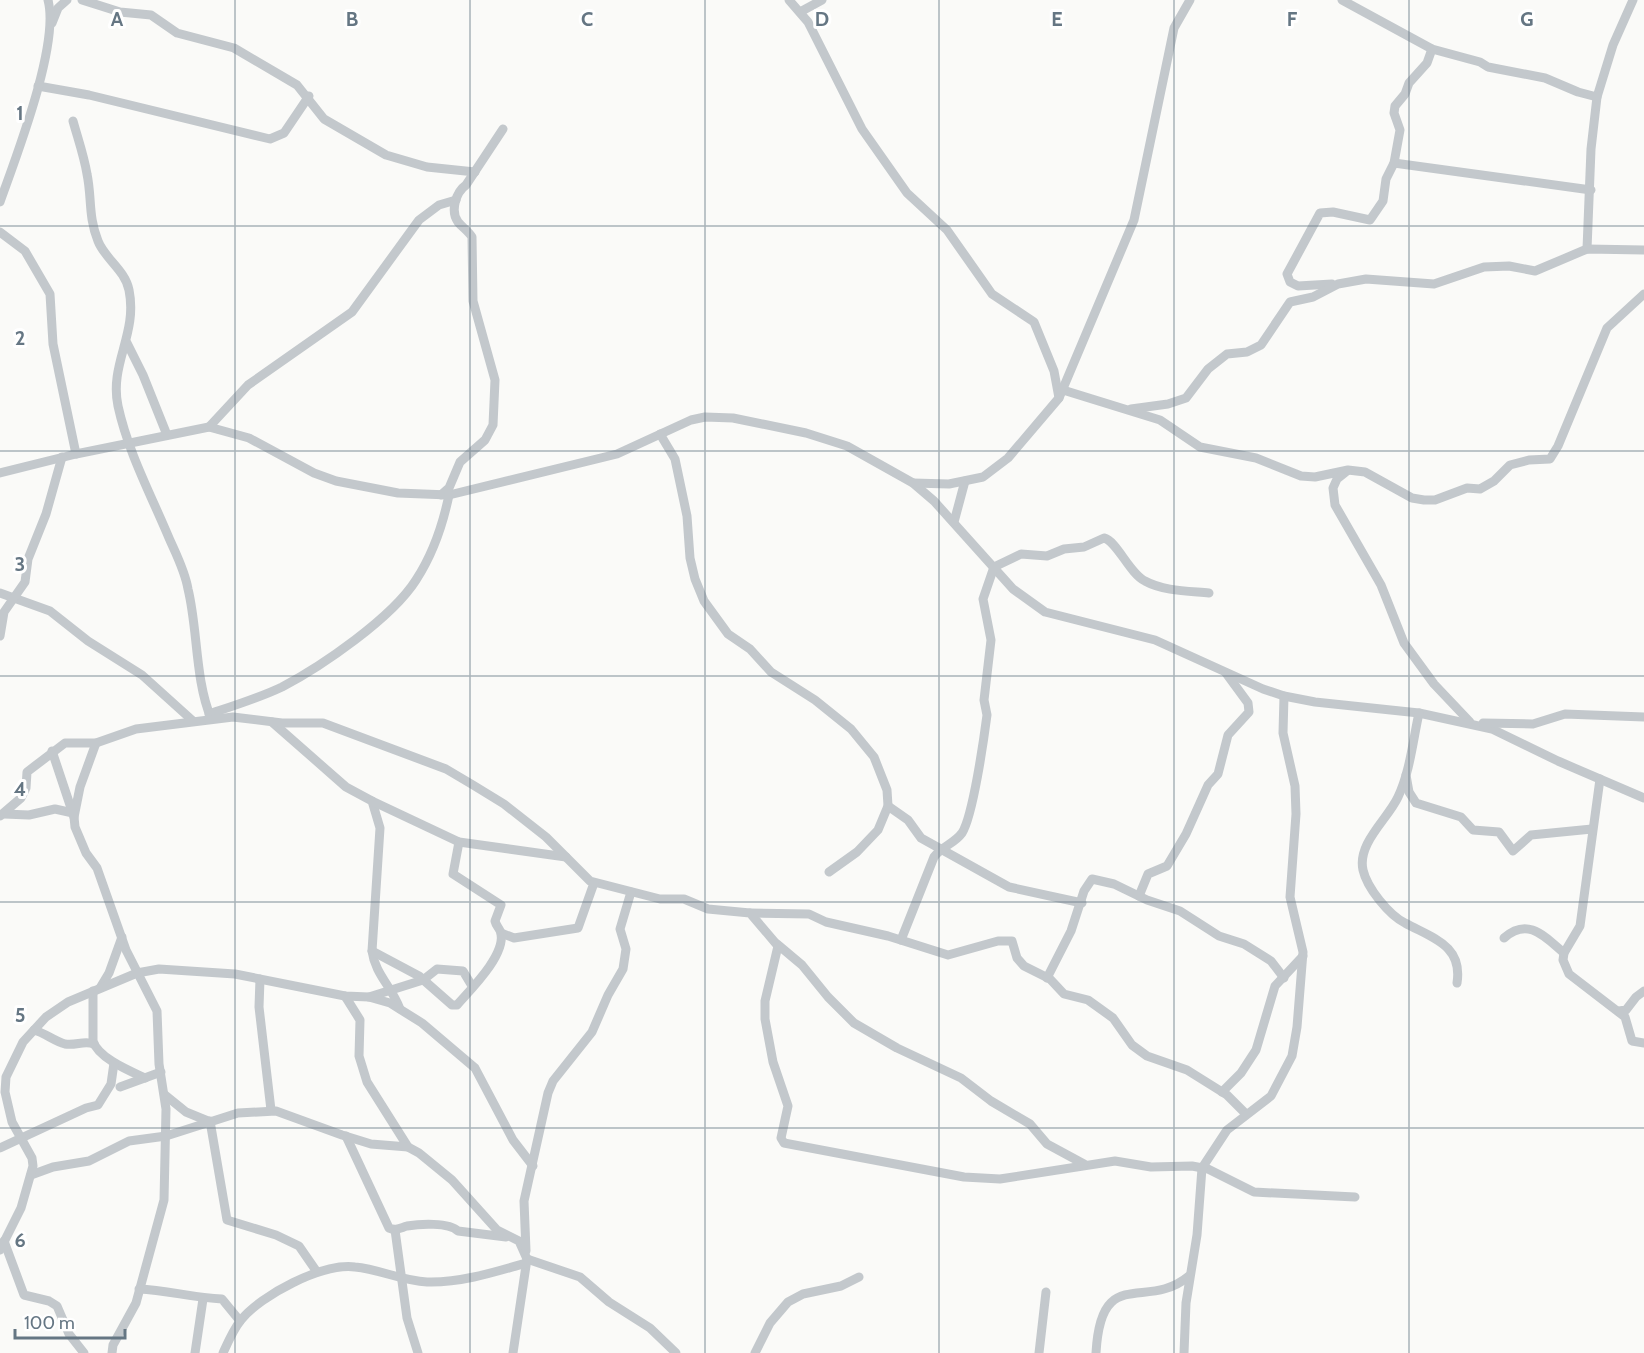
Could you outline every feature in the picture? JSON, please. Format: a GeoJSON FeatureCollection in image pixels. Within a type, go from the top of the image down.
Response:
{"type":"FeatureCollection","features":[{"type":"Feature","properties":{"kind":"street"},"geometry":{"type":"LineString","coordinates":[[48,0],[51,28]]}},
{"type":"Feature","properties":{"kind":"street"},"geometry":{"type":"LineString","coordinates":[[0,202],[38,86],[51,28],[58,8],[67,0]]}},
{"type":"Feature","properties":{"kind":"street"},"geometry":{"type":"LineString","coordinates":[[82,0],[120,12],[151,15],[177,33],[234,48],[297,85],[309,96],[324,119],[386,155],[427,167],[475,172]]}},
{"type":"Feature","properties":{"kind":"street"},"geometry":{"type":"LineString","coordinates":[[789,0],[808,21],[841,92],[862,129],[900,183],[947,230],[992,294],[1034,322],[1061,394]]}},
{"type":"Feature","properties":{"kind":"street"},"geometry":{"type":"LineString","coordinates":[[800,12],[822,0]]}},
{"type":"Feature","properties":{"kind":"street"},"geometry":{"type":"LineString","coordinates":[[913,483],[950,484],[983,477],[1008,458],[1061,394],[1079,356],[1134,220],[1174,28],[1190,0]]}},
{"type":"Feature","properties":{"kind":"street"},"geometry":{"type":"LineString","coordinates":[[1342,0],[1432,49],[1480,62],[1488,67],[1545,78],[1578,92],[1597,97]]}},
{"type":"Feature","properties":{"kind":"street"},"geometry":{"type":"LineString","coordinates":[[1587,249],[1591,149],[1597,97],[1608,59],[1633,0]]}},
{"type":"Feature","properties":{"kind":"street"},"geometry":{"type":"LineString","coordinates":[[1432,49],[1426,63],[1409,83],[1405,94],[1395,106],[1394,113],[1400,130],[1394,163],[1386,179],[1385,197],[1372,218],[1331,212],[1320,213],[1287,274],[1290,282],[1298,286],[1338,284],[1377,278],[1416,284],[1434,284],[1484,267],[1509,266],[1530,272],[1587,249],[1644,250]]}},
{"type":"Feature","properties":{"kind":"street"},"geometry":{"type":"LineString","coordinates":[[38,86],[109,100],[270,139],[284,133],[309,96]]}},
{"type":"Feature","properties":{"kind":"street"},"geometry":{"type":"LineString","coordinates":[[73,121],[88,176],[92,223],[103,252],[119,268],[129,289],[127,343],[115,385],[128,443],[188,586],[204,700],[210,716]]}},
{"type":"Feature","properties":{"kind":"street"},"geometry":{"type":"LineString","coordinates":[[2,815],[21,798],[26,788],[27,772],[65,743],[96,743],[136,729],[195,720],[270,692],[299,677],[368,629],[394,606],[416,580],[438,535],[445,495],[460,462],[489,435],[493,425],[495,380],[490,355],[473,301],[472,237],[456,219],[456,200],[460,189],[475,172],[503,129]]}},
{"type":"Feature","properties":{"kind":"street"},"geometry":{"type":"LineString","coordinates":[[1394,163],[1591,190]]}},
{"type":"Feature","properties":{"kind":"street"},"geometry":{"type":"LineString","coordinates":[[209,427],[248,385],[352,312],[418,220],[439,205],[456,200]]}},
{"type":"Feature","properties":{"kind":"street"},"geometry":{"type":"LineString","coordinates":[[0,232],[26,251],[50,294],[55,355],[76,454]]}},
{"type":"Feature","properties":{"kind":"street"},"geometry":{"type":"LineString","coordinates":[[1126,409],[1168,404],[1186,398],[1208,369],[1227,354],[1247,352],[1261,345],[1290,302],[1313,297],[1338,284]]}},
{"type":"Feature","properties":{"kind":"street"},"geometry":{"type":"LineString","coordinates":[[1061,394],[1126,409],[1167,423],[1194,445],[1256,458],[1292,474],[1315,477],[1348,470],[1365,472],[1412,498],[1435,501],[1467,488],[1480,489],[1494,481],[1510,465],[1529,460],[1550,459],[1558,446],[1606,328],[1644,294]]}},
{"type":"Feature","properties":{"kind":"street"},"geometry":{"type":"LineString","coordinates":[[127,343],[167,435]]}},
{"type":"Feature","properties":{"kind":"street"},"geometry":{"type":"LineString","coordinates":[[0,473],[62,457],[209,427],[249,438],[314,474],[336,481],[398,493],[445,495],[617,454],[691,420],[705,417],[734,418],[829,439],[847,446],[913,483],[954,522],[1013,589],[1045,612],[1155,640],[1226,673],[1284,696],[1315,702],[1419,712],[1492,729],[1644,798]]}},
{"type":"Feature","properties":{"kind":"street"},"geometry":{"type":"LineString","coordinates":[[660,434],[675,459],[687,516],[690,558],[704,601],[728,634],[750,649],[767,669],[815,700],[861,739],[874,757],[882,776],[889,797],[884,820],[872,837],[829,872]]}},
{"type":"Feature","properties":{"kind":"street"},"geometry":{"type":"LineString","coordinates":[[1,630],[4,612],[25,582],[28,559],[46,514],[62,457]]}},
{"type":"Feature","properties":{"kind":"street"},"geometry":{"type":"LineString","coordinates":[[1348,470],[1337,479],[1332,488],[1335,505],[1381,585],[1404,643],[1434,684],[1470,723],[1533,724],[1565,714],[1644,717]]}},
{"type":"Feature","properties":{"kind":"street"},"geometry":{"type":"LineString","coordinates":[[954,522],[965,481]]}},
{"type":"Feature","properties":{"kind":"street"},"geometry":{"type":"LineString","coordinates":[[901,940],[930,866],[941,847],[958,839],[969,816],[987,715],[984,699],[991,640],[983,599],[994,567],[1021,554],[1047,556],[1064,549],[1084,547],[1104,538],[1112,542],[1123,560],[1145,581],[1167,588],[1209,593]]}},
{"type":"Feature","properties":{"kind":"street"},"geometry":{"type":"LineString","coordinates":[[0,593],[50,611],[88,641],[142,675],[195,720]]}},
{"type":"Feature","properties":{"kind":"street"},"geometry":{"type":"LineString","coordinates":[[1139,896],[1148,874],[1167,866],[1186,834],[1208,785],[1218,774],[1228,735],[1249,712],[1248,703],[1226,673]]}},
{"type":"Feature","properties":{"kind":"street"},"geometry":{"type":"LineString","coordinates":[[1184,1353],[1189,1276],[1197,1235],[1202,1168],[1227,1130],[1271,1096],[1292,1056],[1298,1027],[1302,956],[1290,897],[1296,814],[1295,786],[1283,733],[1284,696]]}},
{"type":"Feature","properties":{"kind":"street"},"geometry":{"type":"LineString","coordinates":[[195,720],[204,700]]}},
{"type":"Feature","properties":{"kind":"street"},"geometry":{"type":"LineString","coordinates":[[1419,712],[1398,797],[1376,829],[1368,846],[1362,869],[1366,879],[1393,914],[1440,940],[1456,962],[1457,983]]}},
{"type":"Feature","properties":{"kind":"street"},"geometry":{"type":"LineString","coordinates":[[210,716],[257,718],[272,722],[323,723],[446,769],[504,804],[566,857],[585,878],[594,883],[660,899],[684,899],[714,910],[809,914],[826,922],[901,940],[948,956],[998,941],[1012,941],[1020,963],[1047,978],[1064,994],[1088,1000],[1113,1018],[1132,1045],[1147,1056],[1187,1070],[1222,1092],[1246,1114]]}},
{"type":"Feature","properties":{"kind":"street"},"geometry":{"type":"LineString","coordinates":[[272,722],[346,787],[437,834],[459,842],[566,857]]}},
{"type":"Feature","properties":{"kind":"street"},"geometry":{"type":"LineString","coordinates":[[73,815],[80,787],[96,743]]}},
{"type":"Feature","properties":{"kind":"street"},"geometry":{"type":"LineString","coordinates":[[52,751],[76,831],[89,859],[97,868],[137,973],[157,1011],[160,1072],[165,1095],[164,1200],[136,1303],[113,1345],[112,1353]]}},
{"type":"Feature","properties":{"kind":"street"},"geometry":{"type":"LineString","coordinates":[[1406,772],[1409,792],[1416,802],[1461,817],[1473,830],[1499,832],[1513,851],[1531,836],[1592,829]]}},
{"type":"Feature","properties":{"kind":"street"},"geometry":{"type":"LineString","coordinates":[[1600,779],[1580,926],[1564,953],[1565,966],[1569,974],[1619,1011],[1630,1026],[1632,1041],[1644,1043]]}},
{"type":"Feature","properties":{"kind":"street"},"geometry":{"type":"LineString","coordinates":[[372,801],[379,817],[372,951],[376,971],[391,988],[400,1009]]}},
{"type":"Feature","properties":{"kind":"street"},"geometry":{"type":"LineString","coordinates":[[888,806],[908,820],[921,838],[1009,886],[1082,903]]}},
{"type":"Feature","properties":{"kind":"street"},"geometry":{"type":"LineString","coordinates":[[379,817],[386,807]]}},
{"type":"Feature","properties":{"kind":"street"},"geometry":{"type":"LineString","coordinates":[[2,815],[29,815],[55,809],[73,815]]}},
{"type":"Feature","properties":{"kind":"street"},"geometry":{"type":"LineString","coordinates":[[372,951],[393,960],[423,980],[452,1005],[457,1005],[494,961],[501,933],[495,921],[500,902],[453,874],[459,842]]}},
{"type":"Feature","properties":{"kind":"street"},"geometry":{"type":"LineString","coordinates":[[1047,978],[1071,931],[1082,903],[1084,891],[1092,879],[1114,884],[1180,911],[1219,936],[1244,944],[1271,961],[1284,978]]}},
{"type":"Feature","properties":{"kind":"street"},"geometry":{"type":"LineString","coordinates":[[501,933],[514,938],[578,928],[594,883]]}},
{"type":"Feature","properties":{"kind":"street"},"geometry":{"type":"LineString","coordinates":[[513,1353],[522,1309],[526,1258],[524,1200],[550,1086],[592,1032],[608,995],[623,969],[626,949],[620,929],[631,892]]}},
{"type":"Feature","properties":{"kind":"street"},"geometry":{"type":"LineString","coordinates":[[750,913],[777,944],[802,965],[828,998],[854,1023],[897,1048],[961,1078],[991,1101],[1030,1124],[1047,1144],[1084,1164]]}},
{"type":"Feature","properties":{"kind":"street"},"geometry":{"type":"LineString","coordinates":[[1504,938],[1516,928],[1527,928],[1564,953]]}},
{"type":"Feature","properties":{"kind":"street"},"geometry":{"type":"LineString","coordinates":[[94,1044],[97,990],[122,937]]}},
{"type":"Feature","properties":{"kind":"street"},"geometry":{"type":"LineString","coordinates":[[777,944],[777,960],[765,1000],[765,1019],[773,1062],[788,1106],[781,1138],[784,1143],[976,1178],[1012,1178],[1084,1164],[1115,1161],[1151,1167],[1202,1168],[1254,1192],[1355,1197]]}},
{"type":"Feature","properties":{"kind":"street"},"geometry":{"type":"LineString","coordinates":[[1222,1092],[1250,1062],[1262,1031],[1270,994],[1302,956]]}},
{"type":"Feature","properties":{"kind":"street"},"geometry":{"type":"LineString","coordinates":[[84,1353],[69,1334],[57,1306],[49,1301],[35,1299],[24,1294],[2,1245],[21,1208],[31,1175],[32,1158],[19,1139],[8,1108],[3,1078],[23,1042],[62,1005],[137,973],[159,969],[186,969],[260,978],[345,996],[369,997],[400,1009],[422,1023],[475,1068],[513,1140],[533,1166]]}},
{"type":"Feature","properties":{"kind":"street"},"geometry":{"type":"LineString","coordinates":[[369,997],[391,988],[423,980],[437,969],[463,971],[472,986]]}},
{"type":"Feature","properties":{"kind":"street"},"geometry":{"type":"LineString","coordinates":[[260,978],[259,1007],[271,1110]]}},
{"type":"Feature","properties":{"kind":"street"},"geometry":{"type":"LineString","coordinates":[[1619,1011],[1626,1010],[1635,997],[1644,991]]}},
{"type":"Feature","properties":{"kind":"street"},"geometry":{"type":"LineString","coordinates":[[345,996],[360,1020],[359,1056],[367,1082],[408,1147],[434,1163],[483,1216],[509,1238]]}},
{"type":"Feature","properties":{"kind":"street"},"geometry":{"type":"LineString","coordinates":[[34,1030],[64,1044],[76,1045],[86,1041],[94,1044],[114,1063],[145,1078]]}},
{"type":"Feature","properties":{"kind":"street"},"geometry":{"type":"LineString","coordinates":[[0,1148],[86,1107],[98,1105],[111,1084],[114,1063]]}},
{"type":"Feature","properties":{"kind":"street"},"geometry":{"type":"LineString","coordinates":[[120,1087],[160,1072]]}},
{"type":"Feature","properties":{"kind":"street"},"geometry":{"type":"LineString","coordinates":[[165,1095],[182,1109],[209,1121]]}},
{"type":"Feature","properties":{"kind":"street"},"geometry":{"type":"LineString","coordinates":[[182,1109],[185,1115],[183,1130]]}},
{"type":"Feature","properties":{"kind":"street"},"geometry":{"type":"LineString","coordinates":[[31,1175],[53,1167],[89,1161],[129,1141],[166,1136],[238,1113],[271,1110],[286,1112],[371,1144],[408,1147]]}},
{"type":"Feature","properties":{"kind":"street"},"geometry":{"type":"LineString","coordinates":[[209,1121],[227,1220],[237,1225],[276,1235],[299,1246],[317,1272]]}},
{"type":"Feature","properties":{"kind":"street"},"geometry":{"type":"LineString","coordinates":[[346,1136],[389,1228],[395,1230],[409,1226],[443,1226],[453,1227],[458,1231],[509,1238],[519,1241],[526,1258]]}},
{"type":"Feature","properties":{"kind":"street"},"geometry":{"type":"LineString","coordinates":[[395,1230],[407,1318],[418,1353]]}},
{"type":"Feature","properties":{"kind":"street"},"geometry":{"type":"LineString","coordinates":[[223,1353],[240,1321],[292,1283],[317,1272],[344,1266],[357,1267],[403,1279],[430,1282],[470,1278],[526,1258],[580,1277],[609,1302],[650,1328],[676,1353]]}},
{"type":"Feature","properties":{"kind":"street"},"geometry":{"type":"LineString","coordinates":[[1095,1353],[1103,1314],[1116,1298],[1131,1292],[1166,1290],[1189,1276]]}},
{"type":"Feature","properties":{"kind":"street"},"geometry":{"type":"LineString","coordinates":[[755,1353],[770,1323],[788,1302],[803,1294],[841,1286],[859,1277]]}},
{"type":"Feature","properties":{"kind":"street"},"geometry":{"type":"LineString","coordinates":[[139,1289],[167,1290],[183,1296],[222,1299],[240,1321]]}},
{"type":"Feature","properties":{"kind":"street"},"geometry":{"type":"LineString","coordinates":[[1039,1353],[1046,1292]]}},
{"type":"Feature","properties":{"kind":"street"},"geometry":{"type":"LineString","coordinates":[[195,1353],[203,1299]]}}]}
